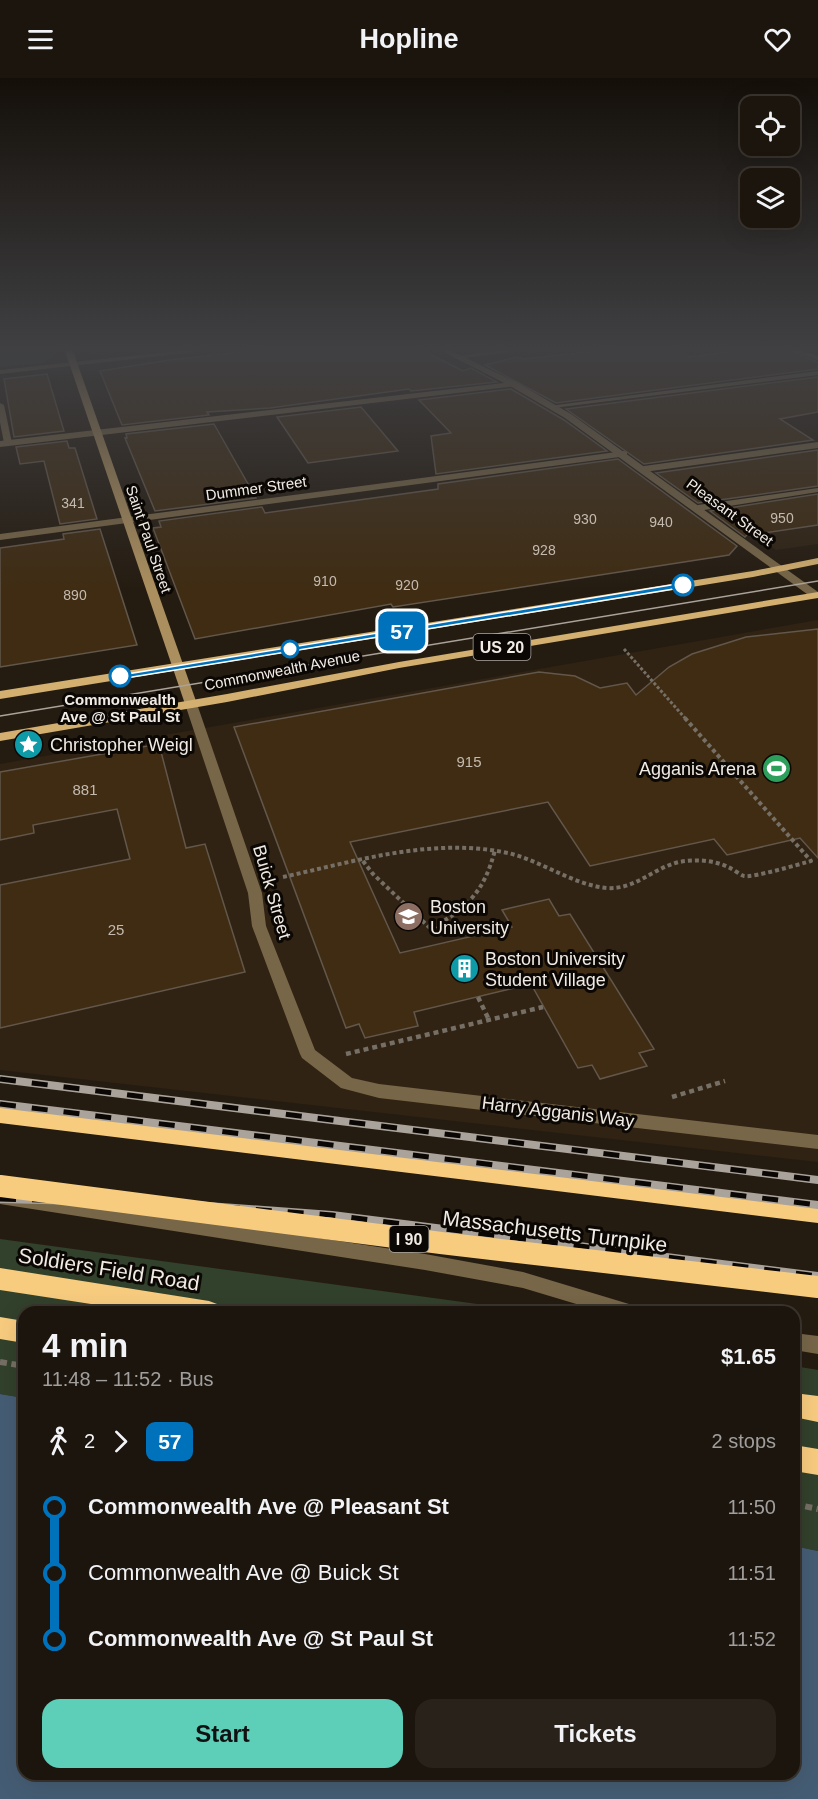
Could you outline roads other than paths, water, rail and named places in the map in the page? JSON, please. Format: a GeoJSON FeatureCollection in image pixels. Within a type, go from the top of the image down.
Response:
{"type":"FeatureCollection","features":[{"type":"Feature","properties":{"kind":"highway"},"geometry":{"type":"LineString","coordinates":[[0,1115],[818,1213]]}},
{"type":"Feature","properties":{"kind":"highway","name":"Massachusetts Turnpike"},"geometry":{"type":"LineString","coordinates":[[0,1186],[441,1243],[818,1287]]}},
{"type":"Feature","properties":{"kind":"highway","name":"Soldiers Field Road"},"geometry":{"type":"LineString","coordinates":[[0,1279],[171,1306]]}},
{"type":"Feature","properties":{"kind":"highway"},"geometry":{"type":"LineString","coordinates":[[0,1328],[18,1331]]}},
{"type":"Feature","properties":{"kind":"highway"},"geometry":{"type":"LineString","coordinates":[[800,1406],[818,1409]]}},
{"type":"Feature","properties":{"kind":"highway"},"geometry":{"type":"LineString","coordinates":[[800,1459],[818,1462]]}},
{"type":"Feature","properties":{"kind":"main road","name":"Saint Paul Street"},"geometry":{"type":"LineString","coordinates":[[97,428],[191,704]]}},
{"type":"Feature","properties":{"kind":"main road","name":"Commonwealth Avenue"},"geometry":{"type":"LineString","coordinates":[[0,695],[818,561]]}},
{"type":"Feature","properties":{"kind":"main road","name":"Commonwealth Avenue"},"geometry":{"type":"LineString","coordinates":[[0,737],[399,665],[817,595]]}},
{"type":"Feature","properties":{"kind":"street"},"geometry":{"type":"LineString","coordinates":[[4,443],[130,428]]}},
{"type":"Feature","properties":{"kind":"street","name":"Pleasant Street"},"geometry":{"type":"LineString","coordinates":[[586,428],[817,595]]}},
{"type":"Feature","properties":{"kind":"street"},"geometry":{"type":"LineString","coordinates":[[644,469],[818,445]]}},
{"type":"Feature","properties":{"kind":"street","name":"Dummer Street"},"geometry":{"type":"LineString","coordinates":[[0,537],[624,454]]}},
{"type":"Feature","properties":{"kind":"street","name":"Buick Street"},"geometry":{"type":"LineString","coordinates":[[191,704],[255,893],[259,926],[308,1054]]}},
{"type":"Feature","properties":{"kind":"street","name":"Harry Agganis Way"},"geometry":{"type":"LineString","coordinates":[[308,1054],[347,1083],[379,1091],[818,1142]]}},
{"type":"Feature","properties":{"kind":"lane"},"geometry":{"type":"LineString","coordinates":[[698,508],[818,490]]}},
{"type":"Feature","properties":{"kind":"lane"},"geometry":{"type":"LineString","coordinates":[[0,1197],[425,1262],[523,1280],[609,1306]]}},
{"type":"Feature","properties":{"kind":"lane"},"geometry":{"type":"LineString","coordinates":[[800,1343],[818,1345]]}},
{"type":"Feature","properties":{"kind":"water"},"geometry":{"type":"Polygon","coordinates":[[[0,1394],[18,1397],[18,1780],[800,1780],[800,1547],[818,1551],[818,1799],[0,1799],[0,1394]]]}},
{"type":"Feature","properties":{"kind":"tram line"},"geometry":{"type":"LineString","coordinates":[[0,716],[818,581]]}},
{"type":"Feature","properties":{"kind":"railway"},"geometry":{"type":"LineString","coordinates":[[0,1079],[818,1180]]}},
{"type":"Feature","properties":{"kind":"railway"},"geometry":{"type":"LineString","coordinates":[[0,1104],[818,1205]]}},
{"type":"Feature","properties":{"kind":"railway"},"geometry":{"type":"LineString","coordinates":[[0,1199],[166,1203],[332,1215],[818,1276]]}},
{"type":"Feature","properties":{"kind":"place","name":"Commonwealth Ave @ St Paul St"},"geometry":{"type":"Point","coordinates":[120,676]}},
{"type":"Feature","properties":{"kind":"place","name":"Christopher Weigl"},"geometry":{"type":"Point","coordinates":[29,745]}},
{"type":"Feature","properties":{"kind":"place","name":"Agganis Arena"},"geometry":{"type":"Point","coordinates":[777,769]}},
{"type":"Feature","properties":{"kind":"place","name":"Boston University"},"geometry":{"type":"Point","coordinates":[409,917]}},
{"type":"Feature","properties":{"kind":"place","name":"Boston University Student Village"},"geometry":{"type":"Point","coordinates":[464,969]}}]}
